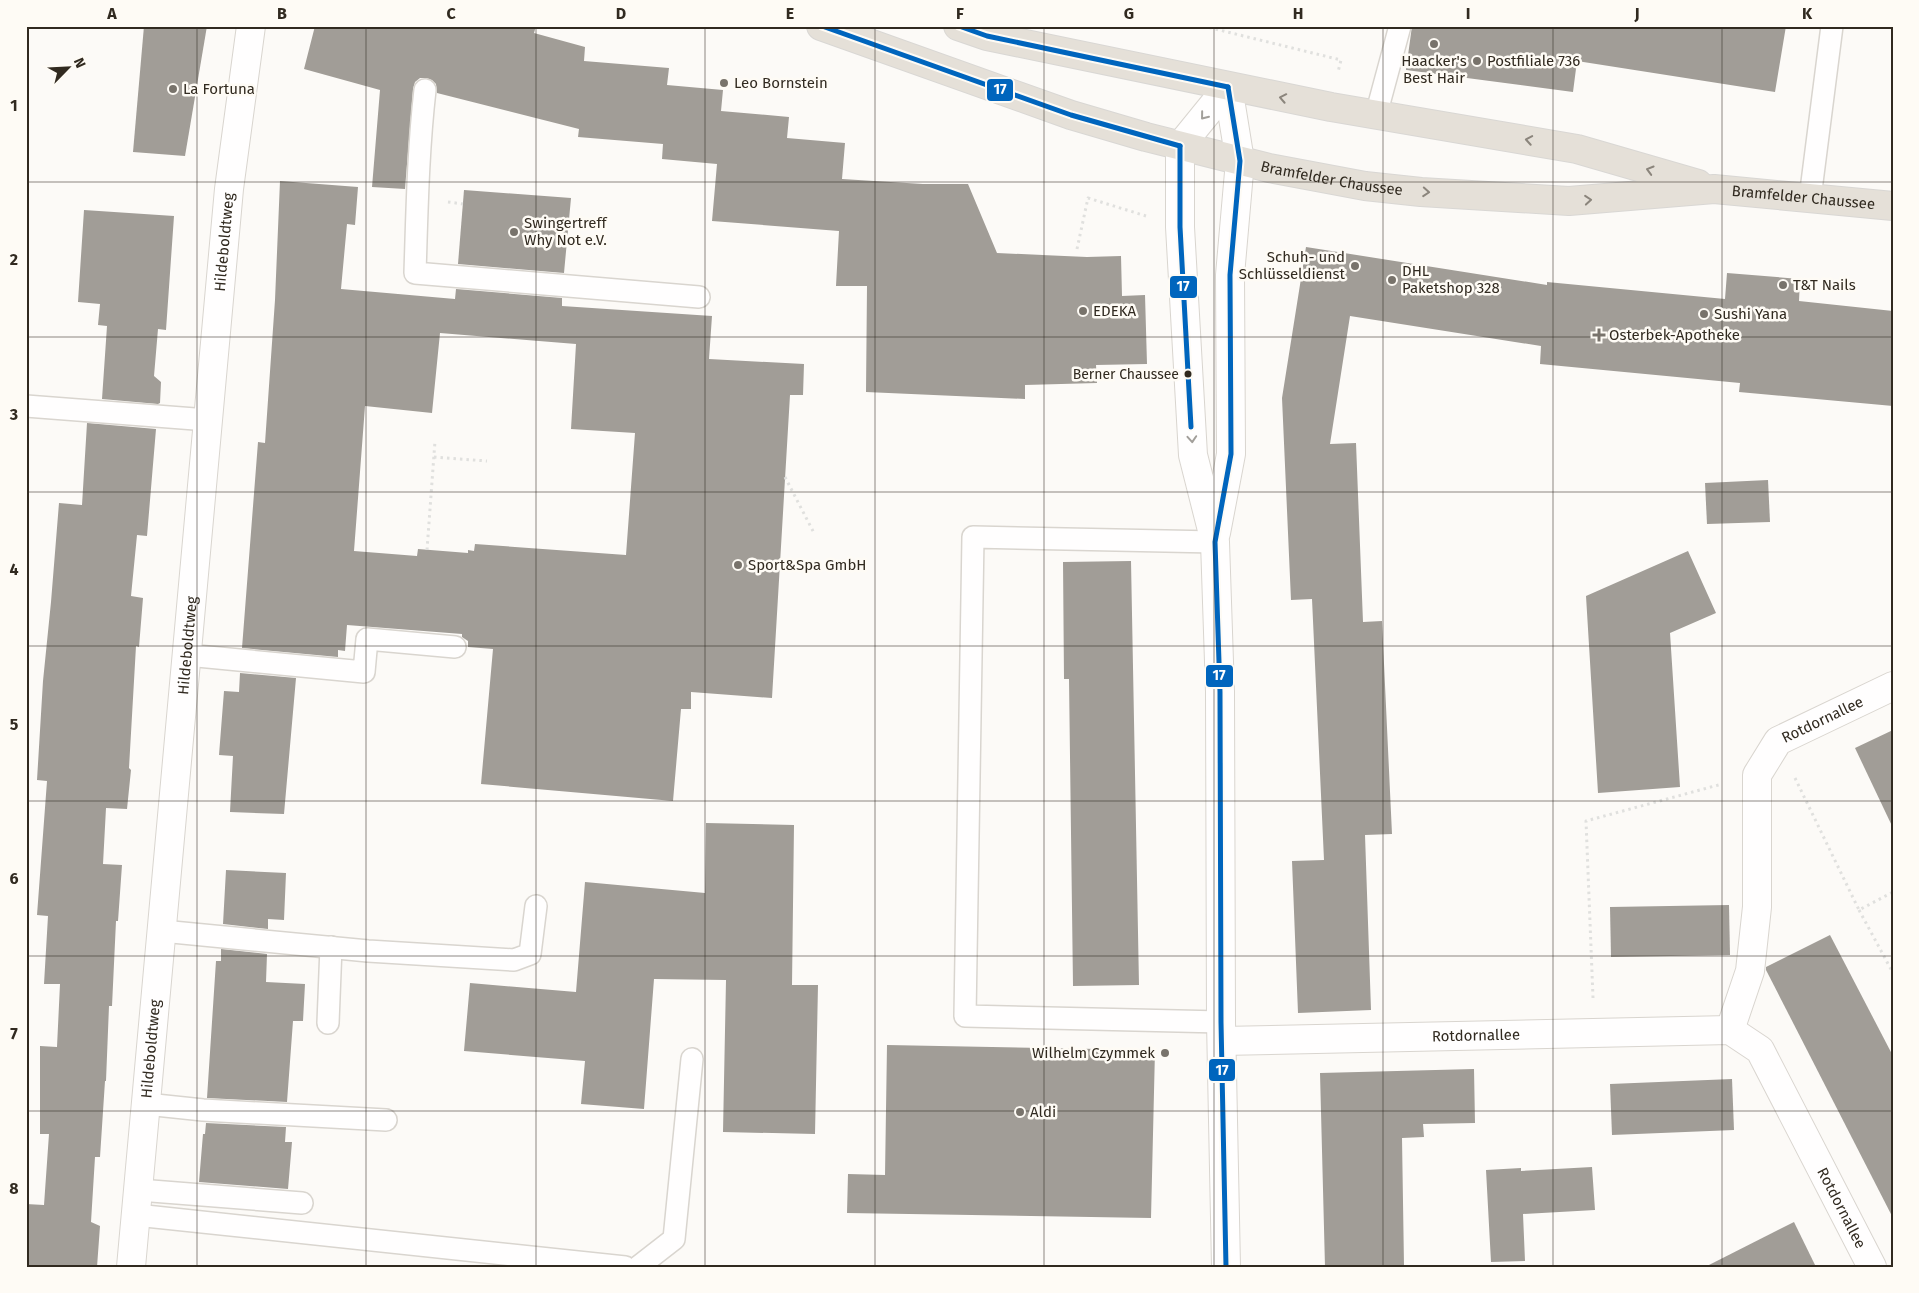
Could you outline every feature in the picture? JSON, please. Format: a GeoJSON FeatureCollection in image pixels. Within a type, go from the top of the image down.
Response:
{"type":"FeatureCollection","features":[{"type":"Feature","properties":{"kind":"main road","name":"Bramfelder Chaussee"},"geometry":{"type":"LineString","coordinates":[[821,26],[1071,115],[1240,161],[1365,186],[1421,192],[1569,201],[1714,189],[1893,206]]}},
{"type":"Feature","properties":{"kind":"main road","name":"Bramfelder Chaussee"},"geometry":{"type":"LineString","coordinates":[[958,26],[987,36],[1331,108],[1577,148],[1714,189]]}},
{"type":"Feature","properties":{"kind":"street","name":"Hildeboldtweg"},"geometry":{"type":"LineString","coordinates":[[131,1267],[229,189],[251,26]]}},
{"type":"Feature","properties":{"kind":"street"},"geometry":{"type":"LineString","coordinates":[[1226,1267],[1221,1031],[1220,692],[1214,542],[1193,455],[1180,227],[1180,146],[1228,87]]}},
{"type":"Feature","properties":{"kind":"street"},"geometry":{"type":"LineString","coordinates":[[1214,542],[1231,454],[1230,275],[1240,161],[1228,87]]}},
{"type":"Feature","properties":{"kind":"street","name":"Rotdornallee"},"geometry":{"type":"LineString","coordinates":[[1757,775],[1778,741],[1893,686]]}},
{"type":"Feature","properties":{"kind":"street"},"geometry":{"type":"LineString","coordinates":[[1730,1030],[1750,971],[1757,908],[1757,775]]}},
{"type":"Feature","properties":{"kind":"street","name":"Rotdornallee"},"geometry":{"type":"LineString","coordinates":[[1221,1031],[1595,1032],[1730,1030],[1760,1050],[1872,1267]]}},
{"type":"Feature","properties":{"kind":"lane"},"geometry":{"type":"LineString","coordinates":[[1376,115],[1400,26]]}},
{"type":"Feature","properties":{"kind":"lane"},"geometry":{"type":"LineString","coordinates":[[1810,198],[1832,26]]}},
{"type":"Feature","properties":{"kind":"lane"},"geometry":{"type":"LineString","coordinates":[[425,90],[417,198],[415,273],[699,297]]}},
{"type":"Feature","properties":{"kind":"lane"},"geometry":{"type":"LineString","coordinates":[[26,406],[208,420]]}},
{"type":"Feature","properties":{"kind":"lane"},"geometry":{"type":"LineString","coordinates":[[1214,542],[973,536],[965,1016],[1221,1031]]}},
{"type":"Feature","properties":{"kind":"lane"},"geometry":{"type":"LineString","coordinates":[[187,655],[364,672],[368,639],[455,647]]}},
{"type":"Feature","properties":{"kind":"lane"},"geometry":{"type":"LineString","coordinates":[[162,931],[331,947],[514,960],[530,954],[536,906]]}},
{"type":"Feature","properties":{"kind":"lane"},"geometry":{"type":"LineString","coordinates":[[328,1023],[331,947]]}},
{"type":"Feature","properties":{"kind":"lane"},"geometry":{"type":"LineString","coordinates":[[638,1267],[674,1239],[692,1059]]}},
{"type":"Feature","properties":{"kind":"lane"},"geometry":{"type":"LineString","coordinates":[[146,1104],[203,1110],[386,1120]]}},
{"type":"Feature","properties":{"kind":"lane"},"geometry":{"type":"LineString","coordinates":[[137,1202],[302,1202]]}},
{"type":"Feature","properties":{"kind":"lane"},"geometry":{"type":"LineString","coordinates":[[137,1202],[625,1267]]}},
{"type":"Feature","properties":{"kind":"path"},"geometry":{"type":"LineString","coordinates":[[1203,26],[1341,60],[1331,108]]}},
{"type":"Feature","properties":{"kind":"path"},"geometry":{"type":"LineString","coordinates":[[1077,249],[1088,198],[1180,227]]}},
{"type":"Feature","properties":{"kind":"path"},"geometry":{"type":"LineString","coordinates":[[427,550],[435,441]]}},
{"type":"Feature","properties":{"kind":"path"},"geometry":{"type":"LineString","coordinates":[[434,457],[487,461]]}},
{"type":"Feature","properties":{"kind":"path"},"geometry":{"type":"LineString","coordinates":[[785,477],[814,533]]}},
{"type":"Feature","properties":{"kind":"path"},"geometry":{"type":"LineString","coordinates":[[1778,741],[1859,910],[1893,974]]}},
{"type":"Feature","properties":{"kind":"path"},"geometry":{"type":"LineString","coordinates":[[1595,1032],[1586,821],[1757,775]]}},
{"type":"Feature","properties":{"kind":"path"},"geometry":{"type":"LineString","coordinates":[[1859,910],[1893,892]]}},
{"type":"Feature","properties":{"kind":"building"},"geometry":{"type":"Polygon","coordinates":[[[144,26],[207,26],[185,156],[133,152],[144,26]]]}},
{"type":"Feature","properties":{"kind":"building"},"geometry":{"type":"Polygon","coordinates":[[[315,26],[536,26],[534,33],[585,47],[584,61],[669,68],[667,85],[723,90],[721,111],[789,117],[787,138],[845,143],[842,179],[923,184],[968,184],[997,253],[1087,257],[1121,256],[1122,296],[1145,295],[1147,364],[1096,365],[1097,383],[1025,385],[1025,399],[866,392],[867,286],[836,286],[839,231],[712,221],[717,164],[662,159],[663,144],[578,137],[579,129],[437,93],[436,84],[426,78],[420,78],[415,82],[413,89],[405,189],[372,187],[380,90],[304,69],[315,26]]]}},
{"type":"Feature","properties":{"kind":"building"},"geometry":{"type":"Polygon","coordinates":[[[1412,26],[1786,26],[1775,92],[1577,61],[1573,92],[1406,70],[1412,26]]]}},
{"type":"Feature","properties":{"kind":"building"},"geometry":{"type":"Polygon","coordinates":[[[280,181],[358,187],[355,225],[347,224],[341,289],[455,299],[456,289],[562,298],[562,306],[712,316],[709,359],[804,364],[803,395],[790,395],[772,698],[691,692],[691,709],[681,709],[673,801],[481,784],[493,649],[468,647],[468,641],[462,637],[462,634],[347,625],[345,651],[338,650],[338,657],[242,648],[258,442],[265,443],[275,300],[280,181]],[[440,333],[432,413],[365,406],[354,551],[417,556],[418,549],[468,553],[468,550],[474,551],[475,544],[626,555],[635,433],[571,429],[576,344],[440,333]]]}},
{"type":"Feature","properties":{"kind":"building","name":"Swingertreff Why Not e.V."},"geometry":{"type":"Polygon","coordinates":[[[464,190],[571,198],[564,273],[458,264],[464,190]]]}},
{"type":"Feature","properties":{"kind":"building"},"geometry":{"type":"Polygon","coordinates":[[[84,210],[174,216],[166,330],[158,329],[154,376],[161,382],[160,403],[158,404],[102,399],[107,326],[98,325],[100,304],[78,302],[84,210]]]}},
{"type":"Feature","properties":{"kind":"building"},"geometry":{"type":"Polygon","coordinates":[[[1306,247],[1547,285],[1547,282],[1725,299],[1727,273],[1800,279],[1799,301],[1893,311],[1893,406],[1739,392],[1740,383],[1540,364],[1541,346],[1350,316],[1330,444],[1356,443],[1363,622],[1382,621],[1392,834],[1365,835],[1371,1010],[1298,1013],[1292,861],[1324,860],[1312,599],[1291,600],[1282,398],[1306,247]]]}},
{"type":"Feature","properties":{"kind":"building"},"geometry":{"type":"Polygon","coordinates":[[[87,423],[156,429],[147,536],[137,535],[131,596],[143,598],[139,647],[136,646],[129,768],[131,770],[127,809],[106,808],[103,864],[122,865],[118,921],[116,921],[112,1006],[109,1006],[100,1157],[95,1157],[91,1222],[100,1226],[97,1267],[26,1267],[26,1204],[44,1205],[49,1134],[40,1134],[40,1046],[57,1047],[60,984],[44,984],[48,916],[37,915],[47,781],[37,780],[43,681],[59,503],[82,505],[87,423]]]}},
{"type":"Feature","properties":{"kind":"building"},"geometry":{"type":"Polygon","coordinates":[[[1768,480],[1770,522],[1707,524],[1705,483],[1768,480]]]}},
{"type":"Feature","properties":{"kind":"building"},"geometry":{"type":"Polygon","coordinates":[[[1688,551],[1716,613],[1670,633],[1680,787],[1598,793],[1586,596],[1688,551]]]}},
{"type":"Feature","properties":{"kind":"building"},"geometry":{"type":"Polygon","coordinates":[[[1131,561],[1139,985],[1073,986],[1069,679],[1064,679],[1063,562],[1131,561]]]}},
{"type":"Feature","properties":{"kind":"building"},"geometry":{"type":"Polygon","coordinates":[[[240,673],[296,678],[284,814],[230,812],[233,756],[219,755],[224,691],[239,692],[240,673]]]}},
{"type":"Feature","properties":{"kind":"building"},"geometry":{"type":"Polygon","coordinates":[[[1893,730],[1893,828],[1855,748],[1893,730]]]}},
{"type":"Feature","properties":{"kind":"building"},"geometry":{"type":"Polygon","coordinates":[[[706,823],[794,825],[792,985],[818,985],[815,1134],[723,1132],[726,980],[654,979],[644,1109],[581,1104],[585,1061],[464,1051],[470,983],[576,992],[585,882],[705,893],[706,823]]]}},
{"type":"Feature","properties":{"kind":"building"},"geometry":{"type":"Polygon","coordinates":[[[226,870],[286,873],[284,920],[268,919],[268,929],[223,924],[226,870]]]}},
{"type":"Feature","properties":{"kind":"building"},"geometry":{"type":"Polygon","coordinates":[[[1729,905],[1730,955],[1611,957],[1610,907],[1729,905]]]}},
{"type":"Feature","properties":{"kind":"building"},"geometry":{"type":"Polygon","coordinates":[[[1830,935],[1893,1056],[1893,1218],[1766,970],[1766,967],[1830,935]]]}},
{"type":"Feature","properties":{"kind":"building"},"geometry":{"type":"Polygon","coordinates":[[[221,949],[267,954],[266,982],[305,984],[303,1021],[293,1021],[287,1102],[207,1098],[216,961],[221,961],[221,949]]]}},
{"type":"Feature","properties":{"kind":"building","name":"Aldi"},"geometry":{"type":"Polygon","coordinates":[[[887,1045],[1155,1050],[1151,1218],[847,1213],[848,1174],[885,1175],[887,1045]]]}},
{"type":"Feature","properties":{"kind":"building"},"geometry":{"type":"Polygon","coordinates":[[[1474,1069],[1475,1123],[1423,1124],[1424,1137],[1402,1138],[1404,1266],[1325,1267],[1320,1073],[1474,1069]]]}},
{"type":"Feature","properties":{"kind":"building"},"geometry":{"type":"Polygon","coordinates":[[[1732,1079],[1734,1130],[1612,1135],[1610,1084],[1732,1079]]]}},
{"type":"Feature","properties":{"kind":"building"},"geometry":{"type":"Polygon","coordinates":[[[206,1123],[286,1127],[285,1142],[292,1142],[288,1189],[199,1182],[203,1134],[205,1134],[206,1123]]]}},
{"type":"Feature","properties":{"kind":"building"},"geometry":{"type":"Polygon","coordinates":[[[1592,1167],[1595,1210],[1523,1214],[1525,1261],[1491,1262],[1486,1170],[1521,1168],[1521,1171],[1592,1167]]]}},
{"type":"Feature","properties":{"kind":"building"},"geometry":{"type":"Polygon","coordinates":[[[1794,1222],[1816,1267],[1705,1267],[1794,1222]]]}},
{"type":"Feature","properties":{"kind":"transit line","name":"17"},"geometry":{"type":"LineString","coordinates":[[822,26],[1071,115],[1180,146]]}},
{"type":"Feature","properties":{"kind":"transit line","name":"17"},"geometry":{"type":"LineString","coordinates":[[959,26],[987,36],[1228,87]]}},
{"type":"Feature","properties":{"kind":"transit line","name":"17"},"geometry":{"type":"LineString","coordinates":[[1226,1267],[1221,1022],[1220,692],[1215,542],[1231,454],[1230,275],[1240,161],[1228,87]]}},
{"type":"Feature","properties":{"kind":"transit line","name":"17"},"geometry":{"type":"LineString","coordinates":[[1180,146],[1180,227],[1191,427]]}},
{"type":"Feature","properties":{"kind":"place","name":"Haacker's Best Hair"},"geometry":{"type":"Point","coordinates":[1434,44]}},
{"type":"Feature","properties":{"kind":"place","name":"Postfiliale 736"},"geometry":{"type":"Point","coordinates":[1477,61]}},
{"type":"Feature","properties":{"kind":"place","name":"Leo Bornstein"},"geometry":{"type":"Point","coordinates":[724,83]}},
{"type":"Feature","properties":{"kind":"place","name":"La Fortuna"},"geometry":{"type":"Point","coordinates":[173,89]}},
{"type":"Feature","properties":{"kind":"place","name":"Swingertreff Why Not e.V."},"geometry":{"type":"Point","coordinates":[514,232]}},
{"type":"Feature","properties":{"kind":"place","name":"Schuh- und Schlüsseldienst"},"geometry":{"type":"Point","coordinates":[1355,266]}},
{"type":"Feature","properties":{"kind":"place","name":"DHL Paketshop 328"},"geometry":{"type":"Point","coordinates":[1392,280]}},
{"type":"Feature","properties":{"kind":"place","name":"T&T Nails"},"geometry":{"type":"Point","coordinates":[1783,285]}},
{"type":"Feature","properties":{"kind":"place","name":"EDEKA"},"geometry":{"type":"Point","coordinates":[1083,311]}},
{"type":"Feature","properties":{"kind":"place","name":"Sushi Yana"},"geometry":{"type":"Point","coordinates":[1704,314]}},
{"type":"Feature","properties":{"kind":"place","name":"Osterbek-Apotheke"},"geometry":{"type":"Point","coordinates":[1599,335]}},
{"type":"Feature","properties":{"kind":"place","name":"Berner Chaussee"},"geometry":{"type":"Point","coordinates":[1188,374]}},
{"type":"Feature","properties":{"kind":"place","name":"Sport&Spa GmbH"},"geometry":{"type":"Point","coordinates":[738,565]}},
{"type":"Feature","properties":{"kind":"place","name":"Wilhelm Czymmek"},"geometry":{"type":"Point","coordinates":[1165,1053]}},
{"type":"Feature","properties":{"kind":"place","name":"Aldi"},"geometry":{"type":"Point","coordinates":[1020,1112]}}]}
